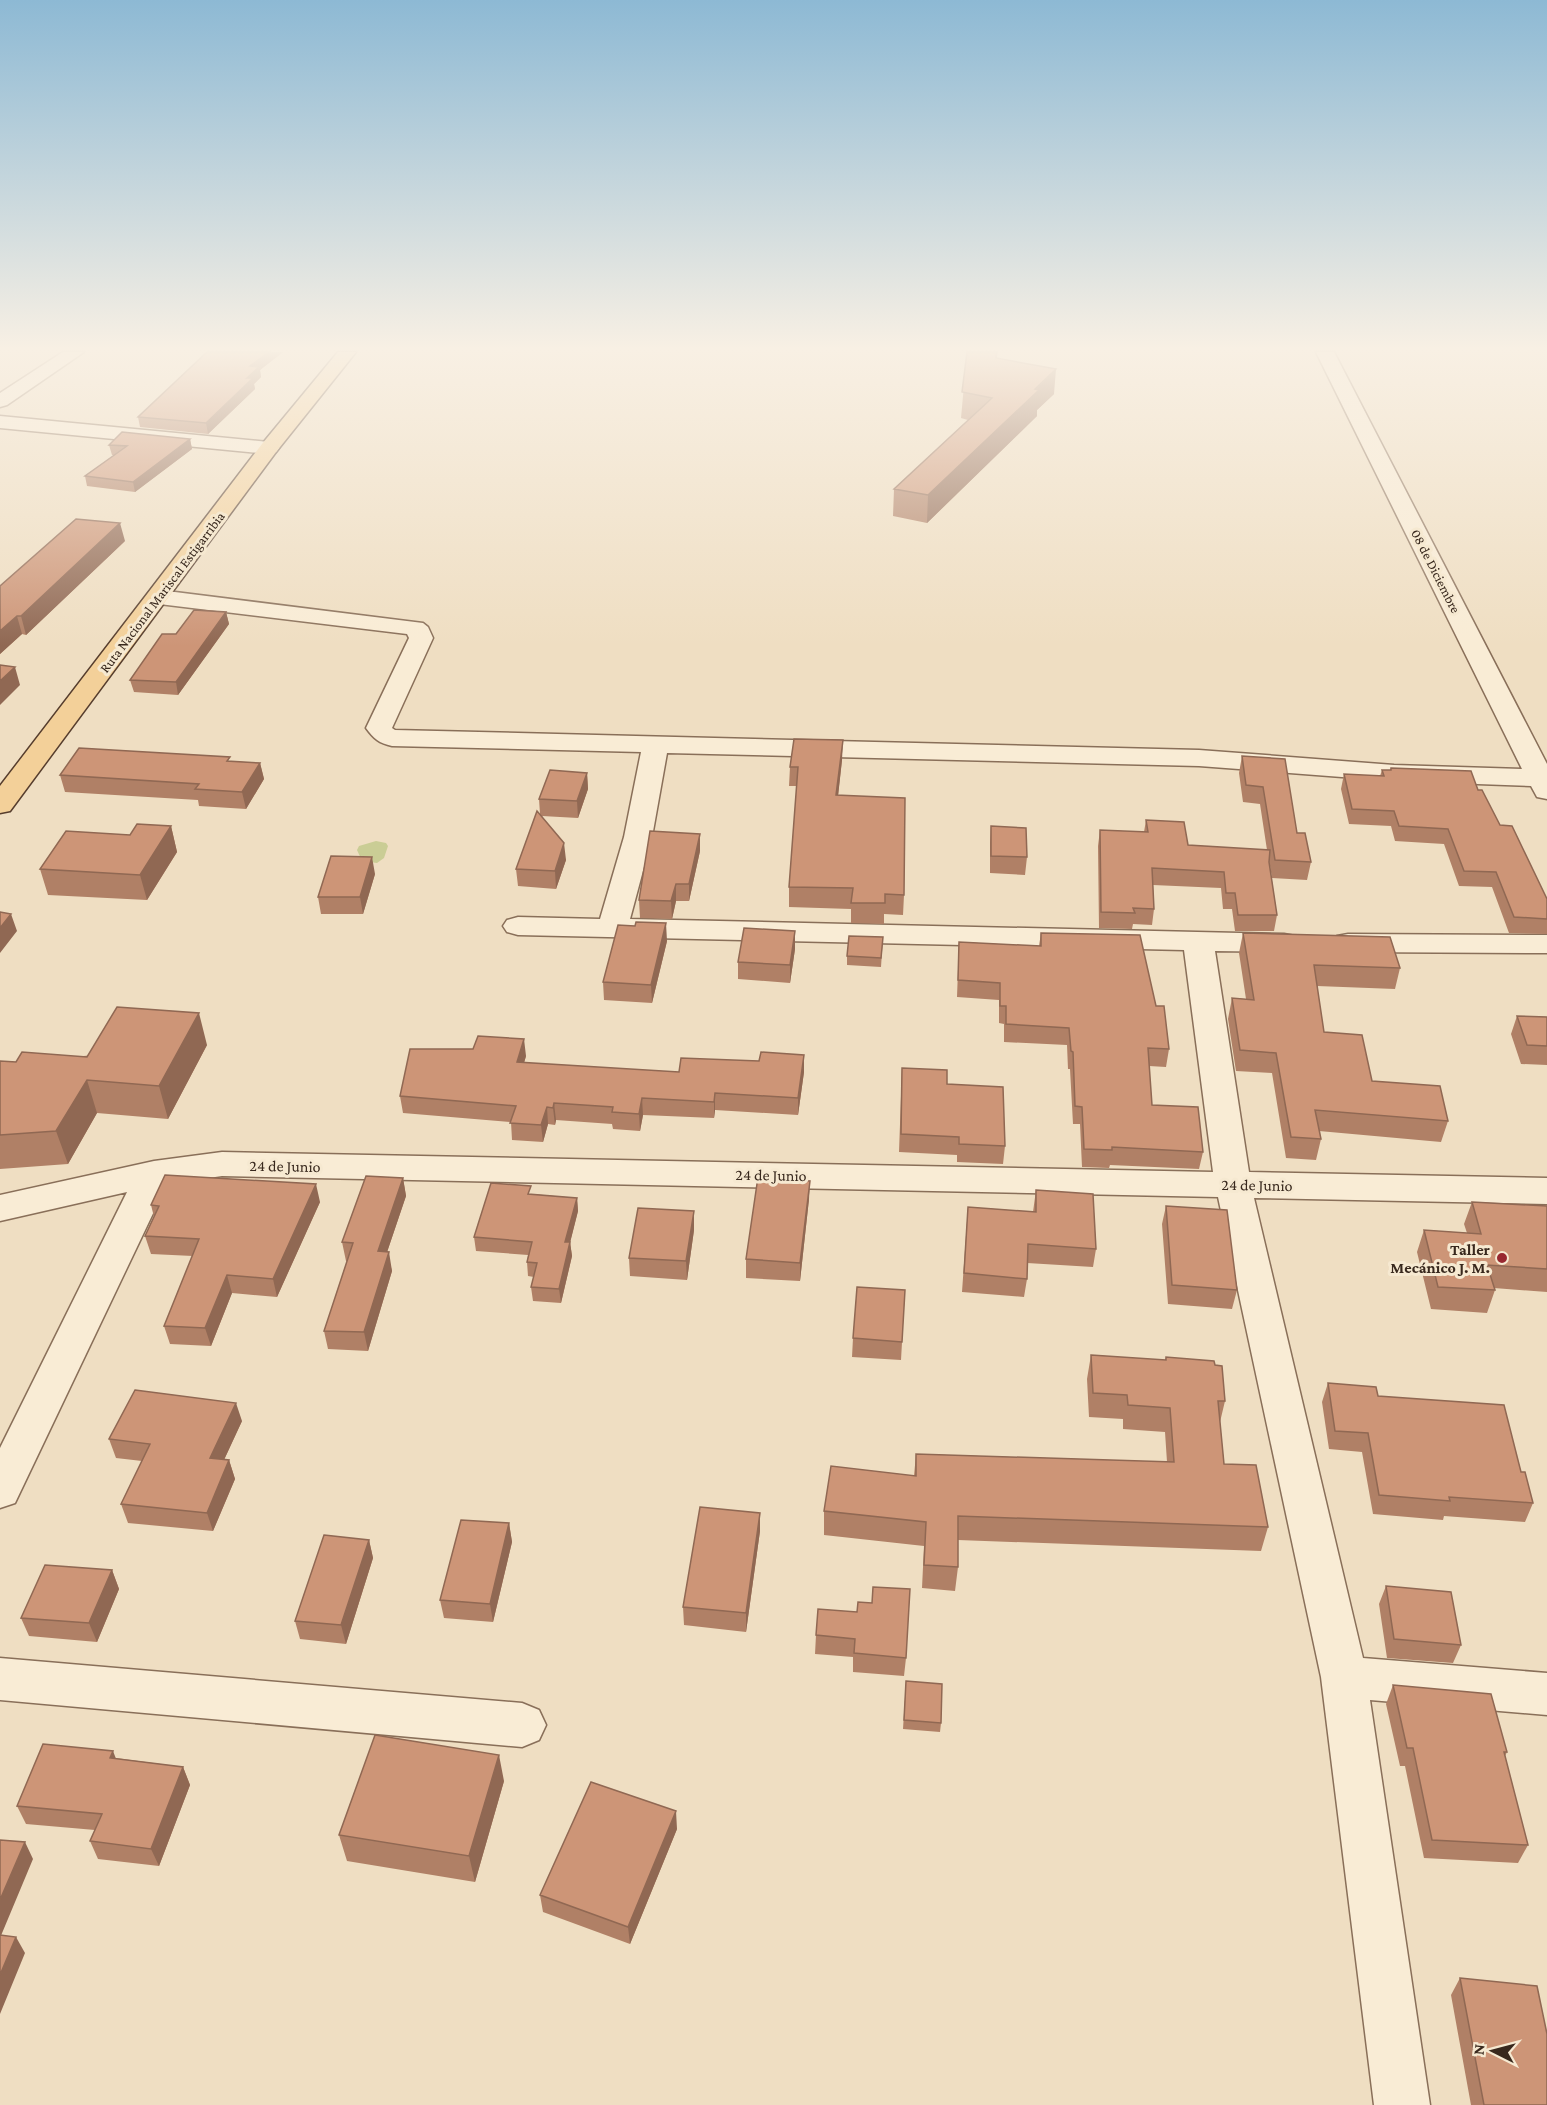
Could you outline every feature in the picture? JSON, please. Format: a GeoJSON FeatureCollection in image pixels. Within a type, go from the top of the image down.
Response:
{"type":"FeatureCollection","features":[{"type":"Feature","properties":{"kind":"main road","name":"Ruta Nacional Mariscal Estigarribia"},"geometry":{"type":"LineString","coordinates":[[0,805],[267,450]]}},
{"type":"Feature","properties":{"kind":"street","name":"08 de Diciembre"},"geometry":{"type":"LineString","coordinates":[[1375,450],[1545,782]]}},
{"type":"Feature","properties":{"kind":"street"},"geometry":{"type":"LineString","coordinates":[[159,597],[414,628],[419,632],[421,638],[379,728],[380,732],[387,737],[1199,758],[1545,782]]}},
{"type":"Feature","properties":{"kind":"street"},"geometry":{"type":"LineString","coordinates":[[612,928],[638,837],[656,743]]}},
{"type":"Feature","properties":{"kind":"street"},"geometry":{"type":"LineString","coordinates":[[518,926],[1198,942],[1547,944]]}},
{"type":"Feature","properties":{"kind":"street"},"geometry":{"type":"LineString","coordinates":[[1198,942],[1233,1185],[1344,1677],[1402,2105]]}},
{"type":"Feature","properties":{"kind":"street","name":"24 de Junio"},"geometry":{"type":"LineString","coordinates":[[0,1209],[154,1173],[222,1164],[1547,1191]]}},
{"type":"Feature","properties":{"kind":"street"},"geometry":{"type":"LineString","coordinates":[[0,1491],[154,1173]]}},
{"type":"Feature","properties":{"kind":"street"},"geometry":{"type":"LineString","coordinates":[[1344,1677],[1547,1694]]}},
{"type":"Feature","properties":{"kind":"street"},"geometry":{"type":"LineString","coordinates":[[0,1679],[522,1725]]}},
{"type":"Feature","properties":{"kind":"green space"},"geometry":{"type":"Polygon","coordinates":[[[376,841],[386,843],[388,846],[384,858],[377,863],[362,861],[357,850],[359,846],[376,841]]]}},
{"type":"Feature","properties":{"kind":"building"},"geometry":{"type":"Polygon","coordinates":[[[121,450],[175,450],[133,482],[85,476],[121,450]]]}},
{"type":"Feature","properties":{"kind":"building"},"geometry":{"type":"Polygon","coordinates":[[[936,450],[975,450],[928,495],[894,489],[936,450]]]}},
{"type":"Feature","properties":{"kind":"building"},"geometry":{"type":"Polygon","coordinates":[[[76,519],[120,523],[21,616],[17,616],[0,631],[0,586],[76,519]]]}},
{"type":"Feature","properties":{"kind":"building"},"geometry":{"type":"Polygon","coordinates":[[[194,610],[226,612],[176,682],[130,680],[162,634],[176,634],[194,610]]]}},
{"type":"Feature","properties":{"kind":"building"},"geometry":{"type":"Polygon","coordinates":[[[0,665],[15,667],[0,681],[0,665]]]}},
{"type":"Feature","properties":{"kind":"building"},"geometry":{"type":"Polygon","coordinates":[[[794,739],[843,740],[836,795],[905,798],[904,895],[885,894],[885,903],[851,903],[853,888],[789,887],[798,767],[790,767],[794,739]]]}},
{"type":"Feature","properties":{"kind":"building"},"geometry":{"type":"Polygon","coordinates":[[[79,748],[230,757],[227,761],[260,763],[242,792],[195,789],[199,784],[60,775],[79,748]]]}},
{"type":"Feature","properties":{"kind":"building"},"geometry":{"type":"Polygon","coordinates":[[[1242,756],[1285,759],[1297,833],[1305,833],[1311,862],[1275,860],[1263,787],[1246,785],[1242,756]]]}},
{"type":"Feature","properties":{"kind":"building"},"geometry":{"type":"Polygon","coordinates":[[[1391,768],[1471,771],[1478,790],[1482,790],[1500,825],[1512,826],[1547,899],[1547,919],[1514,917],[1496,872],[1464,871],[1448,829],[1399,826],[1394,811],[1352,809],[1344,774],[1384,776],[1382,770],[1391,770],[1391,768]]]}},
{"type":"Feature","properties":{"kind":"building"},"geometry":{"type":"Polygon","coordinates":[[[550,770],[587,773],[577,801],[539,799],[550,770]]]}},
{"type":"Feature","properties":{"kind":"building"},"geometry":{"type":"Polygon","coordinates":[[[537,811],[564,843],[555,871],[516,869],[537,811]]]}},
{"type":"Feature","properties":{"kind":"building"},"geometry":{"type":"Polygon","coordinates":[[[1146,820],[1184,822],[1188,845],[1270,850],[1269,862],[1277,915],[1238,915],[1235,893],[1226,893],[1224,872],[1152,868],[1154,909],[1133,908],[1135,913],[1101,912],[1100,830],[1148,832],[1146,820]]]}},
{"type":"Feature","properties":{"kind":"building"},"geometry":{"type":"Polygon","coordinates":[[[137,824],[171,826],[140,875],[40,869],[66,831],[130,835],[137,824]]]}},
{"type":"Feature","properties":{"kind":"building"},"geometry":{"type":"Polygon","coordinates":[[[991,826],[1026,828],[1027,857],[991,856],[991,826]]]}},
{"type":"Feature","properties":{"kind":"building"},"geometry":{"type":"Polygon","coordinates":[[[650,831],[700,834],[689,884],[676,884],[671,901],[639,900],[650,831]]]}},
{"type":"Feature","properties":{"kind":"building"},"geometry":{"type":"Polygon","coordinates":[[[331,856],[372,857],[360,897],[318,897],[331,856]]]}},
{"type":"Feature","properties":{"kind":"building"},"geometry":{"type":"Polygon","coordinates":[[[0,912],[11,914],[0,928],[0,912]]]}},
{"type":"Feature","properties":{"kind":"building"},"geometry":{"type":"Polygon","coordinates":[[[636,922],[666,923],[651,985],[603,982],[618,925],[635,926],[636,922]]]}},
{"type":"Feature","properties":{"kind":"building"},"geometry":{"type":"Polygon","coordinates":[[[744,928],[795,931],[790,965],[738,962],[744,928]]]}},
{"type":"Feature","properties":{"kind":"building"},"geometry":{"type":"Polygon","coordinates":[[[1041,933],[1140,935],[1156,1006],[1164,1006],[1169,1049],[1148,1048],[1152,1105],[1198,1107],[1203,1152],[1112,1147],[1112,1150],[1084,1149],[1082,1107],[1075,1106],[1073,1052],[1071,1051],[1069,1028],[1006,1024],[1006,1006],[1000,1006],[1000,983],[958,980],[959,942],[1041,946],[1041,933]]]}},
{"type":"Feature","properties":{"kind":"building"},"geometry":{"type":"Polygon","coordinates":[[[1243,933],[1390,937],[1400,968],[1314,965],[1324,1032],[1362,1035],[1372,1081],[1440,1086],[1448,1121],[1315,1110],[1321,1139],[1291,1137],[1276,1053],[1240,1050],[1232,998],[1254,1000],[1243,933]]]}},
{"type":"Feature","properties":{"kind":"building"},"geometry":{"type":"Polygon","coordinates":[[[849,936],[883,937],[881,958],[847,956],[849,936]]]}},
{"type":"Feature","properties":{"kind":"building"},"geometry":{"type":"Polygon","coordinates":[[[117,1007],[199,1013],[159,1086],[87,1080],[56,1131],[0,1135],[0,1061],[16,1062],[22,1052],[87,1057],[117,1007]]]}},
{"type":"Feature","properties":{"kind":"building"},"geometry":{"type":"Polygon","coordinates":[[[1517,1016],[1547,1017],[1547,1046],[1527,1045],[1517,1016]]]}},
{"type":"Feature","properties":{"kind":"building"},"geometry":{"type":"Polygon","coordinates":[[[478,1036],[524,1039],[517,1062],[679,1072],[681,1058],[759,1061],[761,1052],[804,1055],[798,1098],[715,1093],[714,1102],[642,1098],[639,1114],[612,1112],[613,1107],[554,1103],[553,1108],[547,1107],[541,1125],[510,1123],[516,1106],[400,1096],[410,1049],[473,1049],[478,1036]]]}},
{"type":"Feature","properties":{"kind":"building"},"geometry":{"type":"Polygon","coordinates":[[[902,1068],[947,1070],[947,1084],[1003,1087],[1005,1146],[959,1144],[959,1137],[901,1134],[902,1068]]]}},
{"type":"Feature","properties":{"kind":"building"},"geometry":{"type":"Polygon","coordinates":[[[165,1175],[316,1184],[273,1279],[227,1275],[205,1328],[164,1326],[199,1239],[145,1236],[159,1206],[151,1205],[165,1175]]]}},
{"type":"Feature","properties":{"kind":"building"},"geometry":{"type":"Polygon","coordinates":[[[366,1176],[403,1178],[378,1251],[389,1252],[364,1332],[324,1331],[353,1243],[342,1242],[366,1176]]]}},
{"type":"Feature","properties":{"kind":"building"},"geometry":{"type":"Polygon","coordinates":[[[758,1177],[810,1181],[800,1263],[746,1259],[758,1177]]]}},
{"type":"Feature","properties":{"kind":"building"},"geometry":{"type":"Polygon","coordinates":[[[491,1183],[531,1186],[528,1194],[577,1198],[565,1242],[570,1242],[559,1289],[531,1287],[537,1263],[527,1262],[532,1242],[474,1237],[491,1183]]]}},
{"type":"Feature","properties":{"kind":"building"},"geometry":{"type":"Polygon","coordinates":[[[1036,1190],[1093,1194],[1096,1249],[1028,1244],[1027,1279],[964,1273],[968,1207],[1036,1212],[1036,1190]]]}},
{"type":"Feature","properties":{"kind":"building"},"geometry":{"type":"Polygon","coordinates":[[[1472,1202],[1547,1206],[1547,1269],[1487,1265],[1495,1290],[1438,1287],[1424,1230],[1481,1234],[1472,1202]]]}},
{"type":"Feature","properties":{"kind":"building"},"geometry":{"type":"Polygon","coordinates":[[[1166,1206],[1227,1210],[1237,1290],[1172,1285],[1166,1206]]]}},
{"type":"Feature","properties":{"kind":"building"},"geometry":{"type":"Polygon","coordinates":[[[638,1208],[694,1211],[686,1261],[629,1258],[638,1208]]]}},
{"type":"Feature","properties":{"kind":"building"},"geometry":{"type":"Polygon","coordinates":[[[857,1287],[905,1290],[902,1342],[853,1338],[857,1287]]]}},
{"type":"Feature","properties":{"kind":"building"},"geometry":{"type":"Polygon","coordinates":[[[1091,1355],[1214,1361],[1215,1365],[1222,1366],[1225,1401],[1218,1401],[1224,1464],[1256,1465],[1268,1527],[958,1516],[958,1567],[924,1565],[926,1522],[824,1511],[831,1466],[916,1476],[916,1454],[1174,1462],[1170,1408],[1128,1405],[1127,1395],[1093,1393],[1091,1355]]]}},
{"type":"Feature","properties":{"kind":"building"},"geometry":{"type":"Polygon","coordinates":[[[1328,1383],[1376,1387],[1378,1396],[1504,1405],[1521,1472],[1525,1472],[1533,1503],[1449,1497],[1450,1501],[1379,1495],[1368,1433],[1335,1431],[1328,1383]]]}},
{"type":"Feature","properties":{"kind":"building"},"geometry":{"type":"Polygon","coordinates":[[[135,1390],[236,1403],[210,1458],[229,1460],[207,1513],[121,1504],[150,1444],[109,1439],[135,1390]]]}},
{"type":"Feature","properties":{"kind":"building"},"geometry":{"type":"Polygon","coordinates":[[[700,1507],[760,1513],[746,1613],[683,1607],[700,1507]]]}},
{"type":"Feature","properties":{"kind":"building"},"geometry":{"type":"Polygon","coordinates":[[[461,1520],[509,1523],[490,1604],[440,1600],[461,1520]]]}},
{"type":"Feature","properties":{"kind":"building"},"geometry":{"type":"Polygon","coordinates":[[[324,1535],[369,1540],[341,1625],[295,1621],[324,1535]]]}},
{"type":"Feature","properties":{"kind":"building"},"geometry":{"type":"Polygon","coordinates":[[[45,1565],[112,1570],[89,1623],[21,1618],[45,1565]]]}},
{"type":"Feature","properties":{"kind":"building"},"geometry":{"type":"Polygon","coordinates":[[[1386,1586],[1451,1592],[1461,1645],[1394,1639],[1386,1586]]]}},
{"type":"Feature","properties":{"kind":"building"},"geometry":{"type":"Polygon","coordinates":[[[873,1587],[910,1589],[906,1658],[854,1653],[855,1639],[816,1635],[818,1609],[857,1612],[858,1602],[872,1603],[873,1587]]]}},
{"type":"Feature","properties":{"kind":"building"},"geometry":{"type":"Polygon","coordinates":[[[906,1681],[942,1684],[941,1723],[904,1720],[906,1681]]]}},
{"type":"Feature","properties":{"kind":"building"},"geometry":{"type":"Polygon","coordinates":[[[1393,1685],[1491,1694],[1528,1845],[1432,1840],[1413,1748],[1407,1748],[1393,1685]]]}},
{"type":"Feature","properties":{"kind":"building"},"geometry":{"type":"Polygon","coordinates":[[[375,1735],[499,1755],[469,1856],[339,1835],[375,1735]]]}},
{"type":"Feature","properties":{"kind":"building"},"geometry":{"type":"Polygon","coordinates":[[[43,1744],[113,1751],[110,1758],[183,1767],[151,1849],[90,1841],[102,1814],[17,1806],[43,1744]]]}},
{"type":"Feature","properties":{"kind":"building"},"geometry":{"type":"Polygon","coordinates":[[[591,1782],[676,1811],[628,1927],[540,1895],[591,1782]]]}},
{"type":"Feature","properties":{"kind":"building"},"geometry":{"type":"Polygon","coordinates":[[[0,1840],[25,1842],[0,1900],[0,1840]]]}},
{"type":"Feature","properties":{"kind":"building"},"geometry":{"type":"Polygon","coordinates":[[[0,1935],[16,1937],[0,1975],[0,1935]]]}},
{"type":"Feature","properties":{"kind":"building"},"geometry":{"type":"Polygon","coordinates":[[[1460,1978],[1537,1986],[1547,2034],[1547,2105],[1484,2105],[1460,1978]]]}},
{"type":"Feature","properties":{"kind":"place","name":"Taller Mecánico J. M."},"geometry":{"type":"Point","coordinates":[1502,1258]}}]}
